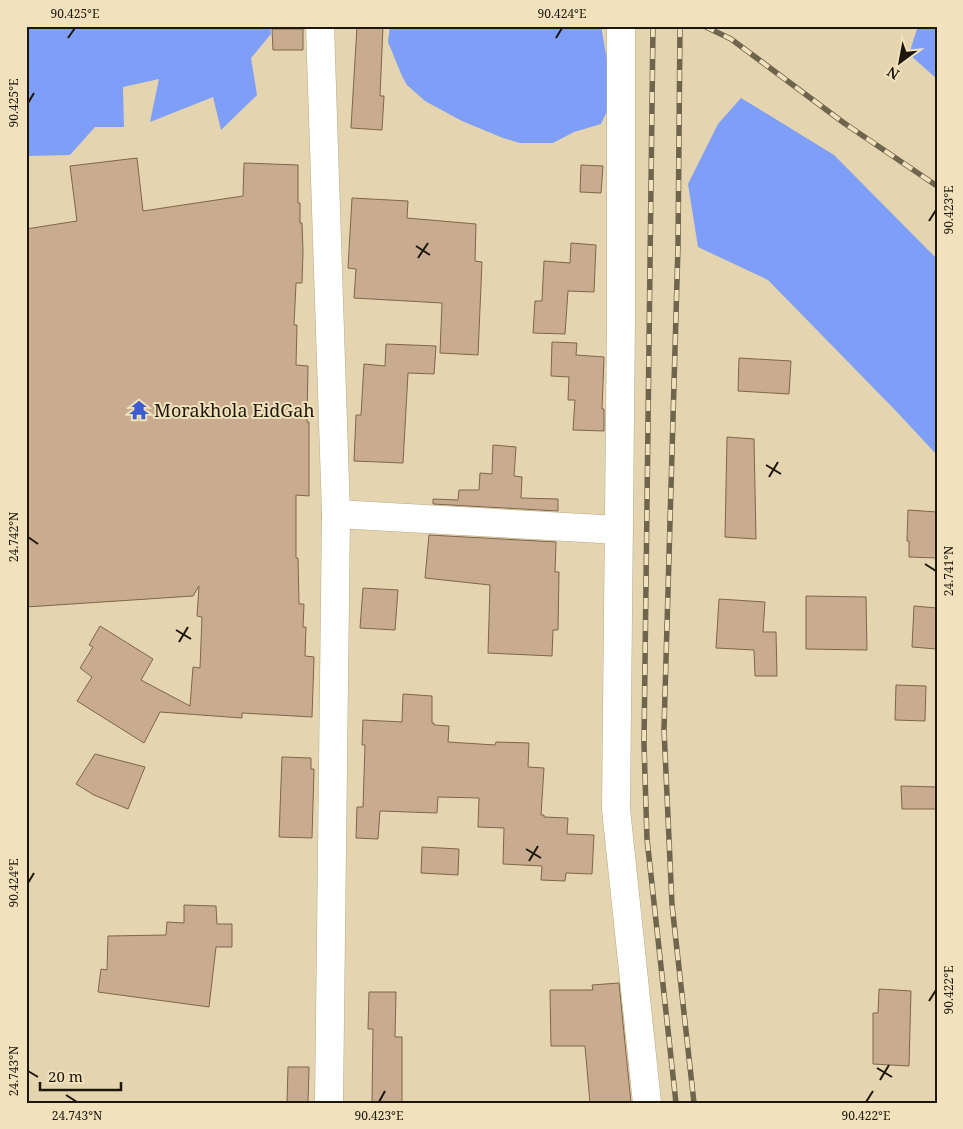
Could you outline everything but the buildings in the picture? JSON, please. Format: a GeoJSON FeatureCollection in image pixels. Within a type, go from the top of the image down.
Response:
{"type":"FeatureCollection","features":[{"type":"Feature","properties":{"kind":"street"},"geometry":{"type":"LineString","coordinates":[[320,26],[336,514],[328,1103]]}},
{"type":"Feature","properties":{"kind":"street"},"geometry":{"type":"LineString","coordinates":[[621,26],[621,329],[616,809],[647,1103]]}},
{"type":"Feature","properties":{"kind":"street"},"geometry":{"type":"LineString","coordinates":[[336,514],[619,530]]}},
{"type":"Feature","properties":{"kind":"water"},"geometry":{"type":"Polygon","coordinates":[[[26,26],[270,26],[271,34],[251,58],[257,95],[221,130],[213,97],[150,122],[159,79],[123,87],[124,127],[95,127],[70,155],[26,156],[26,26]]]}},
{"type":"Feature","properties":{"kind":"water"},"geometry":{"type":"Polygon","coordinates":[[[390,26],[601,26],[609,71],[608,109],[601,124],[574,132],[553,143],[520,143],[503,138],[462,121],[425,101],[407,85],[388,42],[390,26]]]}},
{"type":"Feature","properties":{"kind":"water"},"geometry":{"type":"Polygon","coordinates":[[[918,26],[937,26],[937,79],[909,54],[918,26]]]}},
{"type":"Feature","properties":{"kind":"water"},"geometry":{"type":"Polygon","coordinates":[[[741,98],[834,155],[937,259],[937,455],[768,280],[698,247],[688,184],[718,124],[741,98]]]}},
{"type":"Feature","properties":{"kind":"railway"},"geometry":{"type":"LineString","coordinates":[[653,26],[644,744],[647,839],[676,1103]]}},
{"type":"Feature","properties":{"kind":"railway"},"geometry":{"type":"LineString","coordinates":[[680,26],[678,246],[664,729],[672,905],[694,1103]]}},
{"type":"Feature","properties":{"kind":"railway"},"geometry":{"type":"LineString","coordinates":[[704,26],[731,39],[844,123],[937,186]]}},
{"type":"Feature","properties":{"kind":"place","name":"Morakhola EidGah"},"geometry":{"type":"Point","coordinates":[139,410]}}]}
